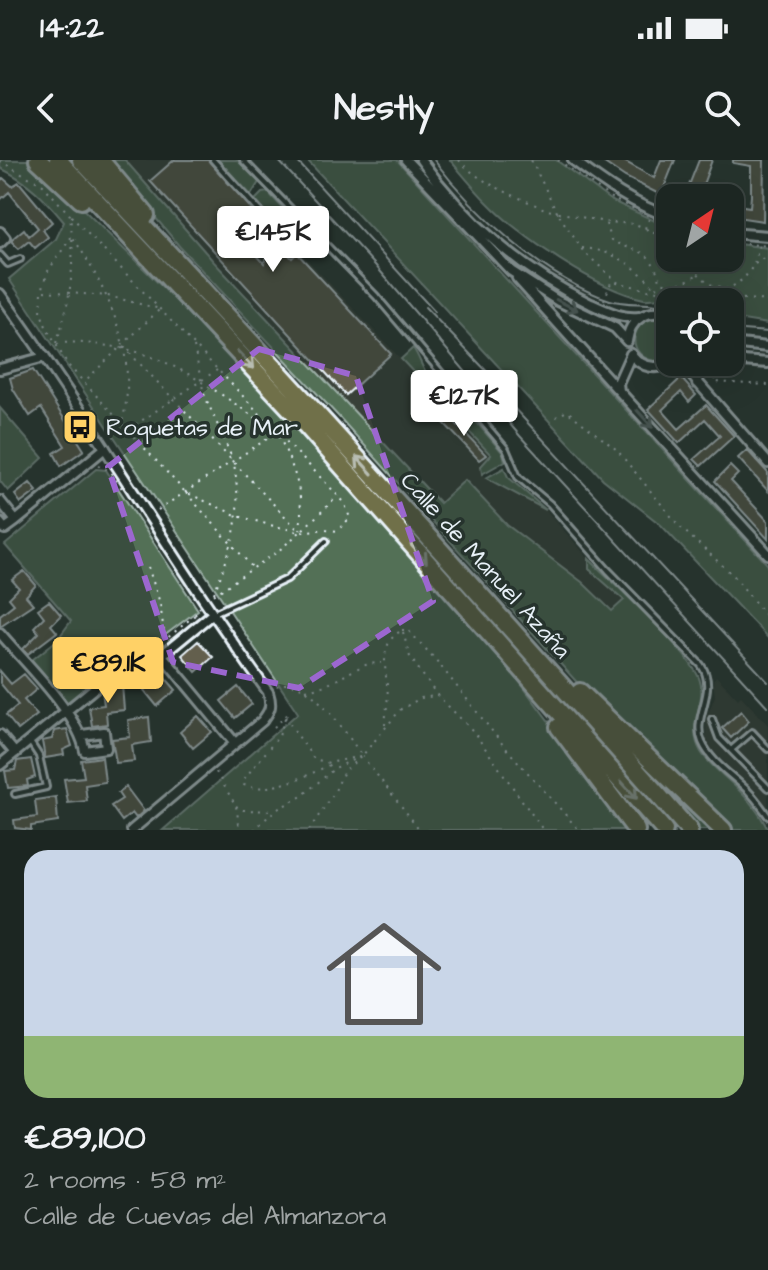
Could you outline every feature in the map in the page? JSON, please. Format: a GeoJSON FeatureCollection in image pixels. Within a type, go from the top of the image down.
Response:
{"type":"FeatureCollection","features":[{"type":"Feature","properties":{"kind":"highway"},"geometry":{"type":"LineString","coordinates":[[38,160],[138,257],[180,290]]}},
{"type":"Feature","properties":{"kind":"highway","name":"Calle de Manuel Azaña"},"geometry":{"type":"LineString","coordinates":[[58,160],[304,423],[664,830]]}},
{"type":"Feature","properties":{"kind":"highway","name":"Calle de Manuel Azaña"},"geometry":{"type":"LineString","coordinates":[[81,160],[209,295],[454,564],[689,830]]}},
{"type":"Feature","properties":{"kind":"highway"},"geometry":{"type":"LineString","coordinates":[[100,160],[209,295]]}},
{"type":"Feature","properties":{"kind":"highway"},"geometry":{"type":"LineString","coordinates":[[454,564],[581,693],[723,830]]}},
{"type":"Feature","properties":{"kind":"highway"},"geometry":{"type":"LineString","coordinates":[[528,678],[548,712],[636,830]]}},
{"type":"Feature","properties":{"kind":"street"},"geometry":{"type":"LineString","coordinates":[[406,160],[768,554]]}},
{"type":"Feature","properties":{"kind":"street"},"geometry":{"type":"LineString","coordinates":[[421,160],[460,208],[501,246],[548,281],[606,311],[630,318],[656,312]]}},
{"type":"Feature","properties":{"kind":"street"},"geometry":{"type":"LineString","coordinates":[[573,160],[606,186],[656,212]]}},
{"type":"Feature","properties":{"kind":"street"},"geometry":{"type":"LineString","coordinates":[[0,232],[5,238],[0,243]]}},
{"type":"Feature","properties":{"kind":"street"},"geometry":{"type":"LineString","coordinates":[[744,234],[768,236]]}},
{"type":"Feature","properties":{"kind":"street"},"geometry":{"type":"LineString","coordinates":[[511,271],[558,301],[615,328],[627,341],[631,354],[648,367],[656,367]]}},
{"type":"Feature","properties":{"kind":"street"},"geometry":{"type":"LineString","coordinates":[[0,294],[45,357],[203,601],[268,692],[272,703],[270,712],[262,721],[132,830]]}},
{"type":"Feature","properties":{"kind":"street"},"geometry":{"type":"LineString","coordinates":[[627,341],[631,325],[639,317]]}},
{"type":"Feature","properties":{"kind":"street"},"geometry":{"type":"LineString","coordinates":[[744,344],[768,347]]}},
{"type":"Feature","properties":{"kind":"street"},"geometry":{"type":"LineString","coordinates":[[619,391],[618,383],[631,354]]}},
{"type":"Feature","properties":{"kind":"street"},"geometry":{"type":"LineString","coordinates":[[0,369],[45,357]]}},
{"type":"Feature","properties":{"kind":"street"},"geometry":{"type":"LineString","coordinates":[[744,361],[768,363]]}},
{"type":"Feature","properties":{"kind":"street"},"geometry":{"type":"LineString","coordinates":[[691,376],[768,463]]}},
{"type":"Feature","properties":{"kind":"street"},"geometry":{"type":"LineString","coordinates":[[697,376],[697,384]]}},
{"type":"Feature","properties":{"kind":"street"},"geometry":{"type":"LineString","coordinates":[[0,523],[5,529],[105,448]]}},
{"type":"Feature","properties":{"kind":"street"},"geometry":{"type":"LineString","coordinates":[[0,501],[16,521]]}},
{"type":"Feature","properties":{"kind":"street"},"geometry":{"type":"LineString","coordinates":[[0,765],[114,672],[141,666],[162,655],[212,614]]}},
{"type":"Feature","properties":{"kind":"street"},"geometry":{"type":"LineString","coordinates":[[0,633],[66,711],[82,735]]}},
{"type":"Feature","properties":{"kind":"street"},"geometry":{"type":"LineString","coordinates":[[162,655],[235,743]]}},
{"type":"Feature","properties":{"kind":"street"},"geometry":{"type":"LineString","coordinates":[[0,735],[15,753]]}},
{"type":"Feature","properties":{"kind":"lane"},"geometry":{"type":"LineString","coordinates":[[213,160],[279,233],[298,216]]}},
{"type":"Feature","properties":{"kind":"lane"},"geometry":{"type":"LineString","coordinates":[[243,160],[376,296],[509,453],[518,477],[550,504],[608,570],[701,665],[709,684],[700,724],[701,740],[768,816]]}},
{"type":"Feature","properties":{"kind":"lane"},"geometry":{"type":"LineString","coordinates":[[0,255],[8,264],[20,259]]}},
{"type":"Feature","properties":{"kind":"lane"},"geometry":{"type":"LineString","coordinates":[[212,614],[287,579],[326,541]]}},
{"type":"Feature","properties":{"kind":"lane"},"geometry":{"type":"LineString","coordinates":[[712,719],[719,738],[768,788]]}},
{"type":"Feature","properties":{"kind":"lane"},"geometry":{"type":"LineString","coordinates":[[731,750],[752,732],[768,749]]}},
{"type":"Feature","properties":{"kind":"lane"},"geometry":{"type":"LineString","coordinates":[[15,794],[46,787],[39,756],[30,742]]}},
{"type":"Feature","properties":{"kind":"path"},"geometry":{"type":"LineString","coordinates":[[459,160],[469,172],[547,210],[605,222],[635,224],[656,234]]}},
{"type":"Feature","properties":{"kind":"path"},"geometry":{"type":"LineString","coordinates":[[531,160],[557,212],[581,248],[613,279],[630,286],[656,289]]}},
{"type":"Feature","properties":{"kind":"path"},"geometry":{"type":"LineString","coordinates":[[0,161],[43,185],[344,502],[350,518],[337,531],[300,532],[238,516],[185,492]]}},
{"type":"Feature","properties":{"kind":"path"},"geometry":{"type":"LineString","coordinates":[[645,228],[652,210]]}},
{"type":"Feature","properties":{"kind":"path"},"geometry":{"type":"LineString","coordinates":[[56,344],[74,269],[70,215]]}},
{"type":"Feature","properties":{"kind":"path"},"geometry":{"type":"LineString","coordinates":[[605,222],[612,240],[637,249],[653,261],[661,282]]}},
{"type":"Feature","properties":{"kind":"path"},"geometry":{"type":"LineString","coordinates":[[72,236],[48,271],[42,291],[41,313],[56,344],[68,365],[253,568]]}},
{"type":"Feature","properties":{"kind":"path"},"geometry":{"type":"LineString","coordinates":[[72,236],[108,296],[123,346],[127,368],[127,403],[122,424]]}},
{"type":"Feature","properties":{"kind":"path"},"geometry":{"type":"LineString","coordinates":[[744,243],[768,246]]}},
{"type":"Feature","properties":{"kind":"path"},"geometry":{"type":"LineString","coordinates":[[729,288],[747,277],[760,244]]}},
{"type":"Feature","properties":{"kind":"path"},"geometry":{"type":"LineString","coordinates":[[581,248],[614,255],[625,261],[656,289]]}},
{"type":"Feature","properties":{"kind":"path"},"geometry":{"type":"LineString","coordinates":[[754,265],[768,255]]}},
{"type":"Feature","properties":{"kind":"path"},"geometry":{"type":"LineString","coordinates":[[696,272],[710,284],[724,288]]}},
{"type":"Feature","properties":{"kind":"path"},"geometry":{"type":"LineString","coordinates":[[661,282],[686,282],[698,274]]}},
{"type":"Feature","properties":{"kind":"path"},"geometry":{"type":"LineString","coordinates":[[606,311],[609,304],[603,302],[613,279]]}},
{"type":"Feature","properties":{"kind":"path"},"geometry":{"type":"LineString","coordinates":[[657,288],[661,282]]}},
{"type":"Feature","properties":{"kind":"path"},"geometry":{"type":"LineString","coordinates":[[42,291],[108,296],[160,309]]}},
{"type":"Feature","properties":{"kind":"path"},"geometry":{"type":"LineString","coordinates":[[744,299],[767,302]]}},
{"type":"Feature","properties":{"kind":"path"},"geometry":{"type":"LineString","coordinates":[[84,382],[160,309]]}},
{"type":"Feature","properties":{"kind":"path"},"geometry":{"type":"LineString","coordinates":[[56,344],[73,341],[123,346],[163,360],[277,432],[297,475],[303,506],[300,532]]}},
{"type":"Feature","properties":{"kind":"path"},"geometry":{"type":"LineString","coordinates":[[194,344],[200,381],[234,462],[238,486],[238,516],[233,545],[213,594]]}},
{"type":"Feature","properties":{"kind":"path"},"geometry":{"type":"LineString","coordinates":[[123,346],[300,532]]}},
{"type":"Feature","properties":{"kind":"path"},"geometry":{"type":"LineString","coordinates":[[128,430],[218,370]]}},
{"type":"Feature","properties":{"kind":"path"},"geometry":{"type":"LineString","coordinates":[[715,376],[714,382],[768,385]]}},
{"type":"Feature","properties":{"kind":"path"},"geometry":{"type":"LineString","coordinates":[[556,417],[567,411],[611,444],[680,527],[734,576],[768,619]]}},
{"type":"Feature","properties":{"kind":"path"},"geometry":{"type":"LineString","coordinates":[[158,510],[277,432]]}},
{"type":"Feature","properties":{"kind":"path"},"geometry":{"type":"LineString","coordinates":[[148,567],[160,603],[165,640],[195,615],[203,601],[300,532],[338,496]]}},
{"type":"Feature","properties":{"kind":"path"},"geometry":{"type":"LineString","coordinates":[[195,615],[201,623]]}},
{"type":"Feature","properties":{"kind":"path"},"geometry":{"type":"LineString","coordinates":[[402,630],[410,657],[437,695],[473,731],[543,830]]}},
{"type":"Feature","properties":{"kind":"path"},"geometry":{"type":"LineString","coordinates":[[385,729],[387,683],[383,663],[395,634],[408,630],[504,746],[579,830]]}},
{"type":"Feature","properties":{"kind":"path"},"geometry":{"type":"LineString","coordinates":[[304,690],[336,681],[345,673],[367,664],[383,663]]}},
{"type":"Feature","properties":{"kind":"path"},"geometry":{"type":"LineString","coordinates":[[275,687],[283,683],[304,690],[320,701],[338,720],[420,830]]}},
{"type":"Feature","properties":{"kind":"path"},"geometry":{"type":"LineString","coordinates":[[309,830],[334,793],[344,771],[362,756],[401,709],[421,698],[437,695]]}},
{"type":"Feature","properties":{"kind":"path"},"geometry":{"type":"LineString","coordinates":[[274,727],[290,712]]}},
{"type":"Feature","properties":{"kind":"path"},"geometry":{"type":"LineString","coordinates":[[285,717],[314,759],[329,763],[362,756]]}},
{"type":"Feature","properties":{"kind":"path"},"geometry":{"type":"LineString","coordinates":[[285,717],[279,736],[244,779],[244,785],[263,788],[315,772],[338,760]]}},
{"type":"Feature","properties":{"kind":"path"},"geometry":{"type":"LineString","coordinates":[[254,830],[274,811],[302,796],[335,768],[362,756]]}},
{"type":"Feature","properties":{"kind":"path"},"geometry":{"type":"LineString","coordinates":[[216,772],[236,806],[240,830]]}},
{"type":"Feature","properties":{"kind":"path"},"geometry":{"type":"LineString","coordinates":[[236,806],[243,810],[274,811]]}},
{"type":"Feature","properties":{"kind":"highlighted area"},"geometry":{"type":"Polygon","coordinates":[[[259,349],[356,376],[433,601],[299,688],[173,662],[108,467],[259,349]]]}},
{"type":"Feature","properties":{"kind":"shaded area"},"geometry":{"type":"Polygon","coordinates":[[[125,160],[218,160],[492,456],[481,473],[546,510],[589,559],[589,570],[625,601],[613,611],[582,582],[507,525],[465,481],[440,504],[214,262],[125,160]]]}},
{"type":"Feature","properties":{"kind":"shaded area"},"geometry":{"type":"Polygon","coordinates":[[[716,676],[738,699],[741,696],[768,725],[768,809],[713,751],[706,739],[706,719],[715,696],[713,681],[716,676]]]}},
{"type":"Feature","properties":{"kind":"green space"},"geometry":{"type":"Polygon","coordinates":[[[0,160],[33,160],[191,315],[498,653],[630,830],[163,830],[298,713],[9,279],[56,239],[64,222],[35,191],[0,168],[0,160]]]}},
{"type":"Feature","properties":{"kind":"green space"},"geometry":{"type":"Polygon","coordinates":[[[107,160],[125,160],[214,262],[440,503],[465,480],[507,525],[582,582],[612,611],[624,600],[589,569],[589,559],[650,619],[683,654],[700,681],[701,698],[695,732],[701,752],[750,802],[768,830],[731,830],[582,688],[339,417],[180,247],[107,160]]]}},
{"type":"Feature","properties":{"kind":"green space"},"geometry":{"type":"Polygon","coordinates":[[[218,160],[237,160],[259,182],[251,195],[218,160]]]}},
{"type":"Feature","properties":{"kind":"green space"},"geometry":{"type":"Polygon","coordinates":[[[307,160],[397,160],[768,565],[768,638],[661,525],[603,479],[307,160]]]}},
{"type":"Feature","properties":{"kind":"green space"},"geometry":{"type":"Polygon","coordinates":[[[450,160],[556,160],[610,200],[656,221],[656,272],[744,272],[744,245],[768,248],[768,324],[744,320],[744,288],[656,288],[656,298],[644,299],[604,285],[560,260],[519,231],[487,202],[450,160]]]}},
{"type":"Feature","properties":{"kind":"green space"},"geometry":{"type":"Polygon","coordinates":[[[268,192],[286,212],[287,218],[279,227],[255,200],[268,192]]]}},
{"type":"Feature","properties":{"kind":"green space"},"geometry":{"type":"Polygon","coordinates":[[[656,318],[656,361],[640,353],[634,340],[640,326],[656,318]]]}},
{"type":"Feature","properties":{"kind":"green space"},"geometry":{"type":"Polygon","coordinates":[[[413,348],[427,375],[444,385],[503,453],[505,461],[482,474],[481,466],[491,455],[401,359],[413,348]]]}},
{"type":"Feature","properties":{"kind":"green space"},"geometry":{"type":"Polygon","coordinates":[[[0,408],[43,458],[8,491],[0,481],[0,408]]]}},
{"type":"Feature","properties":{"kind":"green space"},"geometry":{"type":"Polygon","coordinates":[[[504,468],[508,477],[546,510],[486,478],[504,468]]]}},
{"type":"Feature","properties":{"kind":"green space"},"geometry":{"type":"Polygon","coordinates":[[[96,469],[106,470],[198,610],[66,711],[32,660],[57,640],[71,621],[5,545],[96,469]]]}},
{"type":"Feature","properties":{"kind":"green space"},"geometry":{"type":"Polygon","coordinates":[[[615,736],[717,830],[698,830],[615,736]]]}},
{"type":"Feature","properties":{"kind":"building"},"geometry":{"type":"Polygon","coordinates":[[[174,160],[208,160],[263,222],[243,240],[264,263],[273,246],[280,246],[292,258],[297,253],[391,354],[346,395],[150,181],[174,160]]]}},
{"type":"Feature","properties":{"kind":"building"},"geometry":{"type":"Polygon","coordinates":[[[600,160],[622,160],[654,178],[661,160],[675,160],[665,184],[656,184],[656,192],[600,160]]]}},
{"type":"Feature","properties":{"kind":"building"},"geometry":{"type":"Polygon","coordinates":[[[699,160],[712,160],[703,184],[690,184],[699,160]]]}},
{"type":"Feature","properties":{"kind":"building"},"geometry":{"type":"Polygon","coordinates":[[[733,160],[764,160],[763,221],[744,218],[744,206],[750,207],[751,166],[733,163],[733,160]]]}},
{"type":"Feature","properties":{"kind":"building"},"geometry":{"type":"Polygon","coordinates":[[[3,178],[12,186],[19,182],[52,222],[43,230],[48,237],[35,248],[29,241],[19,249],[12,242],[24,229],[29,236],[38,228],[9,192],[0,200],[0,181],[3,178]]]}},
{"type":"Feature","properties":{"kind":"building"},"geometry":{"type":"Polygon","coordinates":[[[33,370],[84,450],[61,466],[54,453],[65,446],[41,408],[30,416],[13,389],[10,378],[33,370]]]}},
{"type":"Feature","properties":{"kind":"building"},"geometry":{"type":"Polygon","coordinates":[[[681,378],[696,395],[689,402],[681,392],[662,410],[679,429],[706,405],[734,436],[701,466],[694,459],[720,436],[705,419],[679,443],[648,409],[681,378]]]}},
{"type":"Feature","properties":{"kind":"building"},"geometry":{"type":"Polygon","coordinates":[[[449,416],[486,455],[479,460],[443,422],[449,416]]]}},
{"type":"Feature","properties":{"kind":"building"},"geometry":{"type":"Polygon","coordinates":[[[747,450],[768,473],[768,491],[738,458],[747,450]]]}},
{"type":"Feature","properties":{"kind":"building"},"geometry":{"type":"Polygon","coordinates":[[[730,466],[738,474],[731,481],[768,521],[768,539],[715,481],[730,466]]]}},
{"type":"Feature","properties":{"kind":"building"},"geometry":{"type":"Polygon","coordinates":[[[30,483],[37,491],[21,503],[15,495],[30,483]]]}},
{"type":"Feature","properties":{"kind":"building"},"geometry":{"type":"Polygon","coordinates":[[[24,571],[36,585],[26,596],[33,604],[0,626],[0,615],[14,604],[9,598],[19,588],[12,580],[24,571]]]}},
{"type":"Feature","properties":{"kind":"building"},"geometry":{"type":"Polygon","coordinates":[[[49,601],[61,615],[51,625],[57,632],[28,654],[23,649],[39,633],[34,627],[44,617],[38,609],[49,601]]]}},
{"type":"Feature","properties":{"kind":"building"},"geometry":{"type":"Polygon","coordinates":[[[198,641],[213,657],[196,672],[182,655],[198,641]]]}},
{"type":"Feature","properties":{"kind":"building"},"geometry":{"type":"Polygon","coordinates":[[[0,671],[11,684],[24,674],[37,689],[24,700],[37,715],[18,730],[6,715],[18,705],[0,683],[0,671]]]}},
{"type":"Feature","properties":{"kind":"building"},"geometry":{"type":"Polygon","coordinates":[[[162,674],[176,690],[157,706],[144,690],[162,674]]]}},
{"type":"Feature","properties":{"kind":"building"},"geometry":{"type":"Polygon","coordinates":[[[122,685],[124,710],[106,712],[107,724],[92,726],[89,707],[104,705],[102,691],[106,687],[122,685]]]}},
{"type":"Feature","properties":{"kind":"building"},"geometry":{"type":"Polygon","coordinates":[[[238,687],[252,704],[235,718],[221,701],[238,687]]]}},
{"type":"Feature","properties":{"kind":"building"},"geometry":{"type":"Polygon","coordinates":[[[741,711],[749,721],[731,738],[722,728],[741,711]]]}},
{"type":"Feature","properties":{"kind":"building"},"geometry":{"type":"Polygon","coordinates":[[[198,716],[212,732],[193,748],[180,732],[198,716]]]}},
{"type":"Feature","properties":{"kind":"building"},"geometry":{"type":"Polygon","coordinates":[[[149,717],[151,742],[132,745],[134,761],[116,763],[112,739],[130,737],[128,720],[149,717]]]}},
{"type":"Feature","properties":{"kind":"building"},"geometry":{"type":"Polygon","coordinates":[[[67,729],[72,746],[63,750],[64,755],[45,758],[42,741],[52,739],[54,731],[67,729]]]}},
{"type":"Feature","properties":{"kind":"building"},"geometry":{"type":"Polygon","coordinates":[[[102,757],[105,782],[85,785],[87,801],[68,803],[64,779],[84,777],[81,760],[102,757]]]}},
{"type":"Feature","properties":{"kind":"building"},"geometry":{"type":"Polygon","coordinates":[[[31,759],[35,777],[27,780],[28,786],[8,788],[5,771],[15,770],[17,761],[31,759]]]}},
{"type":"Feature","properties":{"kind":"building"},"geometry":{"type":"Polygon","coordinates":[[[126,787],[144,811],[136,818],[132,813],[122,821],[111,806],[122,799],[118,793],[126,787]]]}},
{"type":"Feature","properties":{"kind":"building"},"geometry":{"type":"Polygon","coordinates":[[[56,797],[58,822],[31,826],[31,830],[15,828],[14,820],[37,817],[35,800],[56,797]]]}},
{"type":"Feature","properties":{"kind":"tram line"},"geometry":{"type":"LineString","coordinates":[[434,160],[490,222],[561,277],[610,300],[656,305]]}},
{"type":"Feature","properties":{"kind":"tram line"},"geometry":{"type":"LineString","coordinates":[[744,330],[768,332]]}},
{"type":"Feature","properties":{"kind":"railway"},"geometry":{"type":"LineString","coordinates":[[278,160],[375,265],[520,436],[768,707]]}},
{"type":"Feature","properties":{"kind":"railway"},"geometry":{"type":"LineString","coordinates":[[296,160],[435,312]]}},
{"type":"Feature","properties":{"kind":"railway"},"geometry":{"type":"LineString","coordinates":[[425,307],[497,382]]}},
{"type":"Feature","properties":{"kind":"railway"},"geometry":{"type":"LineString","coordinates":[[485,377],[768,682]]}},
{"type":"Feature","properties":{"kind":"place","name":"Roquetas de Mar"},"geometry":{"type":"Point","coordinates":[80,427]}}]}
